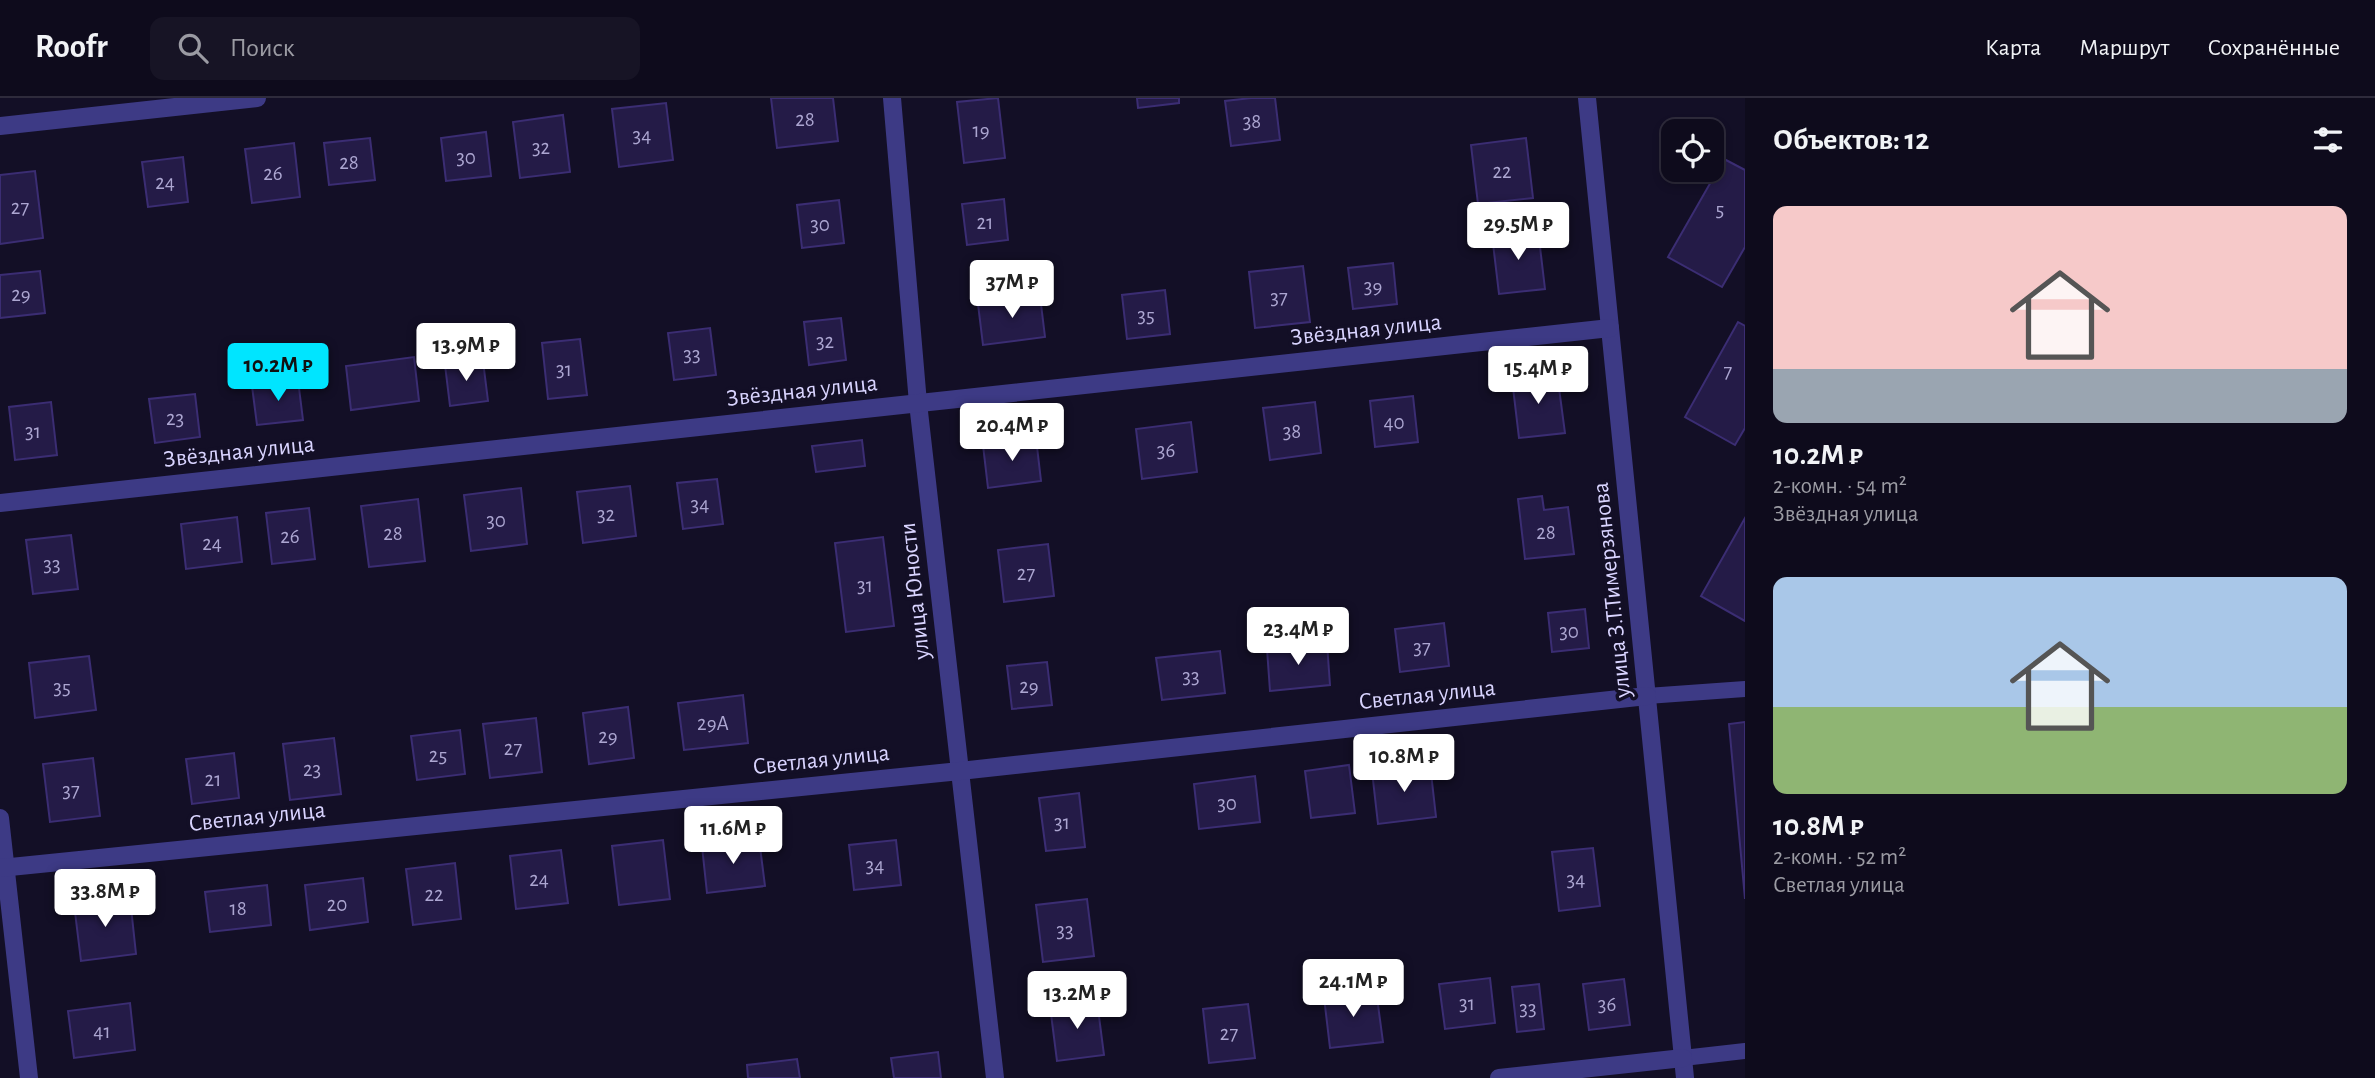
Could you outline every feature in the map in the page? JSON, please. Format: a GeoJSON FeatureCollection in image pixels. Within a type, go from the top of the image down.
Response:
{"type":"FeatureCollection","features":[{"type":"Feature","properties":{"kind":"street"},"geometry":{"type":"LineString","coordinates":[[0,126],[257,98]]}},
{"type":"Feature","properties":{"kind":"street","name":"улица Юности"},"geometry":{"type":"LineString","coordinates":[[892,98],[918,403],[995,1078]]}},
{"type":"Feature","properties":{"kind":"street","name":"улица З.Т.Тимерзянова"},"geometry":{"type":"LineString","coordinates":[[1587,98],[1685,1078]]}},
{"type":"Feature","properties":{"kind":"street","name":"Звёздная улица"},"geometry":{"type":"LineString","coordinates":[[0,503],[1610,328]]}},
{"type":"Feature","properties":{"kind":"street","name":"Светлая улица"},"geometry":{"type":"LineString","coordinates":[[3,867],[960,771],[1647,696]]}},
{"type":"Feature","properties":{"kind":"street"},"geometry":{"type":"LineString","coordinates":[[0,818],[3,867],[29,1078]]}},
{"type":"Feature","properties":{"kind":"street"},"geometry":{"type":"LineString","coordinates":[[1499,1078],[1683,1058]]}},
{"type":"Feature","properties":{"kind":"lane"},"geometry":{"type":"LineString","coordinates":[[1647,696],[1745,689]]}},
{"type":"Feature","properties":{"kind":"lane"},"geometry":{"type":"LineString","coordinates":[[1683,1058],[1745,1051]]}},
{"type":"Feature","properties":{"kind":"building"},"geometry":{"type":"Polygon","coordinates":[[[771,98],[833,98],[838,141],[777,148],[771,98]]]}},
{"type":"Feature","properties":{"kind":"building"},"geometry":{"type":"Polygon","coordinates":[[[998,98],[1005,158],[964,163],[957,102],[998,98]]]}},
{"type":"Feature","properties":{"kind":"building"},"geometry":{"type":"Polygon","coordinates":[[[1137,98],[1179,98],[1179,103],[1138,108],[1137,98]]]}},
{"type":"Feature","properties":{"kind":"building"},"geometry":{"type":"Polygon","coordinates":[[[1275,98],[1280,140],[1231,146],[1225,101],[1275,98]]]}},
{"type":"Feature","properties":{"kind":"building"},"geometry":{"type":"Polygon","coordinates":[[[666,103],[673,160],[619,167],[612,109],[666,103]]]}},
{"type":"Feature","properties":{"kind":"building"},"geometry":{"type":"Polygon","coordinates":[[[563,115],[570,172],[520,178],[513,122],[563,115]]]}},
{"type":"Feature","properties":{"kind":"building"},"geometry":{"type":"Polygon","coordinates":[[[486,132],[491,176],[446,181],[441,138],[486,132]]]}},
{"type":"Feature","properties":{"kind":"building"},"geometry":{"type":"Polygon","coordinates":[[[370,138],[375,180],[329,185],[324,143],[370,138]]]}},
{"type":"Feature","properties":{"kind":"building"},"geometry":{"type":"Polygon","coordinates":[[[1526,138],[1533,198],[1478,204],[1471,145],[1526,138]]]}},
{"type":"Feature","properties":{"kind":"building"},"geometry":{"type":"Polygon","coordinates":[[[294,143],[300,197],[252,203],[245,149],[294,143]]]}},
{"type":"Feature","properties":{"kind":"building"},"geometry":{"type":"Polygon","coordinates":[[[183,157],[188,202],[148,207],[142,162],[183,157]]]}},
{"type":"Feature","properties":{"kind":"building"},"geometry":{"type":"Polygon","coordinates":[[[1724,159],[1745,170],[1745,247],[1722,287],[1668,257],[1711,182],[1724,182],[1724,159]]]}},
{"type":"Feature","properties":{"kind":"building"},"geometry":{"type":"Polygon","coordinates":[[[35,171],[43,238],[0,244],[0,175],[35,171]]]}},
{"type":"Feature","properties":{"kind":"building"},"geometry":{"type":"Polygon","coordinates":[[[1004,199],[1008,240],[967,245],[962,204],[1004,199]]]}},
{"type":"Feature","properties":{"kind":"building"},"geometry":{"type":"Polygon","coordinates":[[[839,200],[844,243],[802,248],[797,205],[839,200]]]}},
{"type":"Feature","properties":{"kind":"building"},"geometry":{"type":"Polygon","coordinates":[[[1538,230],[1545,289],[1499,294],[1492,235],[1538,230]]]}},
{"type":"Feature","properties":{"kind":"building"},"geometry":{"type":"Polygon","coordinates":[[[1393,263],[1397,304],[1353,309],[1348,268],[1393,263]]]}},
{"type":"Feature","properties":{"kind":"building"},"geometry":{"type":"Polygon","coordinates":[[[1303,266],[1310,322],[1255,328],[1249,272],[1303,266]]]}},
{"type":"Feature","properties":{"kind":"building"},"geometry":{"type":"Polygon","coordinates":[[[40,271],[45,313],[0,318],[0,275],[40,271]]]}},
{"type":"Feature","properties":{"kind":"building"},"geometry":{"type":"Polygon","coordinates":[[[1165,290],[1170,334],[1127,339],[1122,295],[1165,290]]]}},
{"type":"Feature","properties":{"kind":"building"},"geometry":{"type":"Polygon","coordinates":[[[1040,296],[1045,337],[983,345],[978,304],[1040,296]]]}},
{"type":"Feature","properties":{"kind":"building"},"geometry":{"type":"Polygon","coordinates":[[[841,318],[846,360],[809,365],[804,322],[841,318]]]}},
{"type":"Feature","properties":{"kind":"building"},"geometry":{"type":"Polygon","coordinates":[[[1738,322],[1745,326],[1745,428],[1735,445],[1685,417],[1738,322]]]}},
{"type":"Feature","properties":{"kind":"building"},"geometry":{"type":"Polygon","coordinates":[[[710,328],[716,375],[674,380],[668,333],[710,328]]]}},
{"type":"Feature","properties":{"kind":"building"},"geometry":{"type":"Polygon","coordinates":[[[580,339],[587,395],[548,399],[542,343],[580,339]]]}},
{"type":"Feature","properties":{"kind":"building"},"geometry":{"type":"Polygon","coordinates":[[[414,357],[419,401],[351,410],[346,366],[414,357]]]}},
{"type":"Feature","properties":{"kind":"building"},"geometry":{"type":"Polygon","coordinates":[[[483,361],[488,401],[450,406],[445,365],[483,361]]]}},
{"type":"Feature","properties":{"kind":"building"},"geometry":{"type":"Polygon","coordinates":[[[1557,373],[1565,433],[1519,438],[1512,379],[1557,373]]]}},
{"type":"Feature","properties":{"kind":"building"},"geometry":{"type":"Polygon","coordinates":[[[298,380],[303,420],[257,425],[252,386],[298,380]]]}},
{"type":"Feature","properties":{"kind":"building"},"geometry":{"type":"Polygon","coordinates":[[[195,394],[200,437],[155,443],[149,399],[195,394]]]}},
{"type":"Feature","properties":{"kind":"building"},"geometry":{"type":"Polygon","coordinates":[[[1413,396],[1418,442],[1375,447],[1370,401],[1413,396]]]}},
{"type":"Feature","properties":{"kind":"building"},"geometry":{"type":"Polygon","coordinates":[[[51,402],[57,455],[15,460],[9,407],[51,402]]]}},
{"type":"Feature","properties":{"kind":"building"},"geometry":{"type":"Polygon","coordinates":[[[1315,402],[1321,453],[1270,460],[1263,408],[1315,402]]]}},
{"type":"Feature","properties":{"kind":"building"},"geometry":{"type":"Polygon","coordinates":[[[1191,422],[1197,472],[1142,479],[1136,429],[1191,422]]]}},
{"type":"Feature","properties":{"kind":"building"},"geometry":{"type":"Polygon","coordinates":[[[1036,438],[1041,481],[988,488],[983,445],[1036,438]]]}},
{"type":"Feature","properties":{"kind":"building"},"geometry":{"type":"Polygon","coordinates":[[[862,440],[865,466],[816,472],[812,446],[862,440]]]}},
{"type":"Feature","properties":{"kind":"building"},"geometry":{"type":"Polygon","coordinates":[[[717,479],[723,524],[683,529],[677,483],[717,479]]]}},
{"type":"Feature","properties":{"kind":"building"},"geometry":{"type":"Polygon","coordinates":[[[630,486],[636,536],[583,543],[577,492],[630,486]]]}},
{"type":"Feature","properties":{"kind":"building"},"geometry":{"type":"Polygon","coordinates":[[[521,488],[527,544],[471,551],[464,495],[521,488]]]}},
{"type":"Feature","properties":{"kind":"building"},"geometry":{"type":"Polygon","coordinates":[[[1542,496],[1544,510],[1568,507],[1574,554],[1525,559],[1518,499],[1542,496]]]}},
{"type":"Feature","properties":{"kind":"building"},"geometry":{"type":"Polygon","coordinates":[[[418,499],[425,561],[369,567],[361,506],[418,499]]]}},
{"type":"Feature","properties":{"kind":"building"},"geometry":{"type":"Polygon","coordinates":[[[309,508],[315,559],[272,564],[266,513],[309,508]]]}},
{"type":"Feature","properties":{"kind":"building"},"geometry":{"type":"Polygon","coordinates":[[[237,517],[242,562],[186,569],[181,524],[237,517]]]}},
{"type":"Feature","properties":{"kind":"building"},"geometry":{"type":"Polygon","coordinates":[[[1745,518],[1745,621],[1701,596],[1745,518]]]}},
{"type":"Feature","properties":{"kind":"building"},"geometry":{"type":"Polygon","coordinates":[[[71,535],[78,589],[33,594],[26,540],[71,535]]]}},
{"type":"Feature","properties":{"kind":"building"},"geometry":{"type":"Polygon","coordinates":[[[883,537],[894,626],[846,632],[835,543],[883,537]]]}},
{"type":"Feature","properties":{"kind":"building"},"geometry":{"type":"Polygon","coordinates":[[[1048,544],[1054,596],[1004,602],[998,550],[1048,544]]]}},
{"type":"Feature","properties":{"kind":"building"},"geometry":{"type":"Polygon","coordinates":[[[1585,609],[1589,648],[1552,652],[1548,613],[1585,609]]]}},
{"type":"Feature","properties":{"kind":"building"},"geometry":{"type":"Polygon","coordinates":[[[1444,623],[1449,666],[1400,672],[1395,629],[1444,623]]]}},
{"type":"Feature","properties":{"kind":"building"},"geometry":{"type":"Polygon","coordinates":[[[1327,643],[1330,685],[1270,691],[1267,649],[1327,643]]]}},
{"type":"Feature","properties":{"kind":"building"},"geometry":{"type":"Polygon","coordinates":[[[1220,651],[1225,693],[1162,700],[1156,658],[1220,651]]]}},
{"type":"Feature","properties":{"kind":"building"},"geometry":{"type":"Polygon","coordinates":[[[89,656],[96,710],[35,718],[29,663],[89,656]]]}},
{"type":"Feature","properties":{"kind":"building"},"geometry":{"type":"Polygon","coordinates":[[[1047,662],[1052,705],[1012,709],[1007,666],[1047,662]]]}},
{"type":"Feature","properties":{"kind":"building"},"geometry":{"type":"Polygon","coordinates":[[[743,695],[748,743],[684,750],[678,703],[743,695]]]}},
{"type":"Feature","properties":{"kind":"building"},"geometry":{"type":"Polygon","coordinates":[[[628,707],[634,758],[589,764],[583,713],[628,707]]]}},
{"type":"Feature","properties":{"kind":"building"},"geometry":{"type":"Polygon","coordinates":[[[536,718],[542,772],[490,778],[483,724],[536,718]]]}},
{"type":"Feature","properties":{"kind":"building"},"geometry":{"type":"Polygon","coordinates":[[[1745,722],[1745,899],[1729,724],[1745,722]]]}},
{"type":"Feature","properties":{"kind":"building"},"geometry":{"type":"Polygon","coordinates":[[[460,730],[465,774],[417,780],[411,736],[460,730]]]}},
{"type":"Feature","properties":{"kind":"building"},"geometry":{"type":"Polygon","coordinates":[[[334,738],[341,794],[290,800],[283,744],[334,738]]]}},
{"type":"Feature","properties":{"kind":"building"},"geometry":{"type":"Polygon","coordinates":[[[234,753],[239,798],[192,804],[186,759],[234,753]]]}},
{"type":"Feature","properties":{"kind":"building"},"geometry":{"type":"Polygon","coordinates":[[[93,758],[100,816],[50,822],[43,764],[93,758]]]}},
{"type":"Feature","properties":{"kind":"building"},"geometry":{"type":"Polygon","coordinates":[[[1430,764],[1436,817],[1378,824],[1372,771],[1430,764]]]}},
{"type":"Feature","properties":{"kind":"building"},"geometry":{"type":"Polygon","coordinates":[[[1349,765],[1355,813],[1311,818],[1305,771],[1349,765]]]}},
{"type":"Feature","properties":{"kind":"building"},"geometry":{"type":"Polygon","coordinates":[[[1255,776],[1260,822],[1199,829],[1194,784],[1255,776]]]}},
{"type":"Feature","properties":{"kind":"building"},"geometry":{"type":"Polygon","coordinates":[[[1079,793],[1085,847],[1046,851],[1039,798],[1079,793]]]}},
{"type":"Feature","properties":{"kind":"building"},"geometry":{"type":"Polygon","coordinates":[[[759,839],[765,886],[707,893],[702,846],[759,839]]]}},
{"type":"Feature","properties":{"kind":"building"},"geometry":{"type":"Polygon","coordinates":[[[663,840],[670,899],[619,905],[612,846],[663,840]]]}},
{"type":"Feature","properties":{"kind":"building"},"geometry":{"type":"Polygon","coordinates":[[[896,840],[901,885],[854,890],[849,845],[896,840]]]}},
{"type":"Feature","properties":{"kind":"building"},"geometry":{"type":"Polygon","coordinates":[[[1593,848],[1600,906],[1559,911],[1552,852],[1593,848]]]}},
{"type":"Feature","properties":{"kind":"building"},"geometry":{"type":"Polygon","coordinates":[[[561,850],[568,903],[516,909],[510,856],[561,850]]]}},
{"type":"Feature","properties":{"kind":"building"},"geometry":{"type":"Polygon","coordinates":[[[455,863],[461,919],[413,925],[406,869],[455,863]]]}},
{"type":"Feature","properties":{"kind":"building"},"geometry":{"type":"Polygon","coordinates":[[[363,878],[368,922],[310,930],[305,885],[363,878]]]}},
{"type":"Feature","properties":{"kind":"building"},"geometry":{"type":"Polygon","coordinates":[[[267,885],[271,925],[210,932],[205,892],[267,885]]]}},
{"type":"Feature","properties":{"kind":"building"},"geometry":{"type":"Polygon","coordinates":[[[130,898],[136,954],[81,961],[74,904],[130,898]]]}},
{"type":"Feature","properties":{"kind":"building"},"geometry":{"type":"Polygon","coordinates":[[[1087,899],[1094,956],[1043,962],[1036,905],[1087,899]]]}},
{"type":"Feature","properties":{"kind":"building"},"geometry":{"type":"Polygon","coordinates":[[[1490,978],[1495,1023],[1445,1029],[1439,984],[1490,978]]]}},
{"type":"Feature","properties":{"kind":"building"},"geometry":{"type":"Polygon","coordinates":[[[1624,979],[1630,1025],[1589,1030],[1583,984],[1624,979]]]}},
{"type":"Feature","properties":{"kind":"building"},"geometry":{"type":"Polygon","coordinates":[[[1539,984],[1544,1029],[1517,1032],[1512,987],[1539,984]]]}},
{"type":"Feature","properties":{"kind":"building"},"geometry":{"type":"Polygon","coordinates":[[[1376,990],[1383,1042],[1330,1048],[1324,997],[1376,990]]]}},
{"type":"Feature","properties":{"kind":"building"},"geometry":{"type":"Polygon","coordinates":[[[1097,1001],[1104,1055],[1057,1061],[1050,1006],[1097,1001]]]}},
{"type":"Feature","properties":{"kind":"building"},"geometry":{"type":"Polygon","coordinates":[[[130,1003],[135,1050],[74,1058],[68,1011],[130,1003]]]}},
{"type":"Feature","properties":{"kind":"building"},"geometry":{"type":"Polygon","coordinates":[[[1248,1004],[1255,1058],[1209,1063],[1203,1009],[1248,1004]]]}},
{"type":"Feature","properties":{"kind":"building"},"geometry":{"type":"Polygon","coordinates":[[[938,1052],[941,1078],[894,1078],[891,1058],[938,1052]]]}},
{"type":"Feature","properties":{"kind":"building"},"geometry":{"type":"Polygon","coordinates":[[[797,1059],[800,1078],[748,1078],[747,1065],[797,1059]]]}}]}
